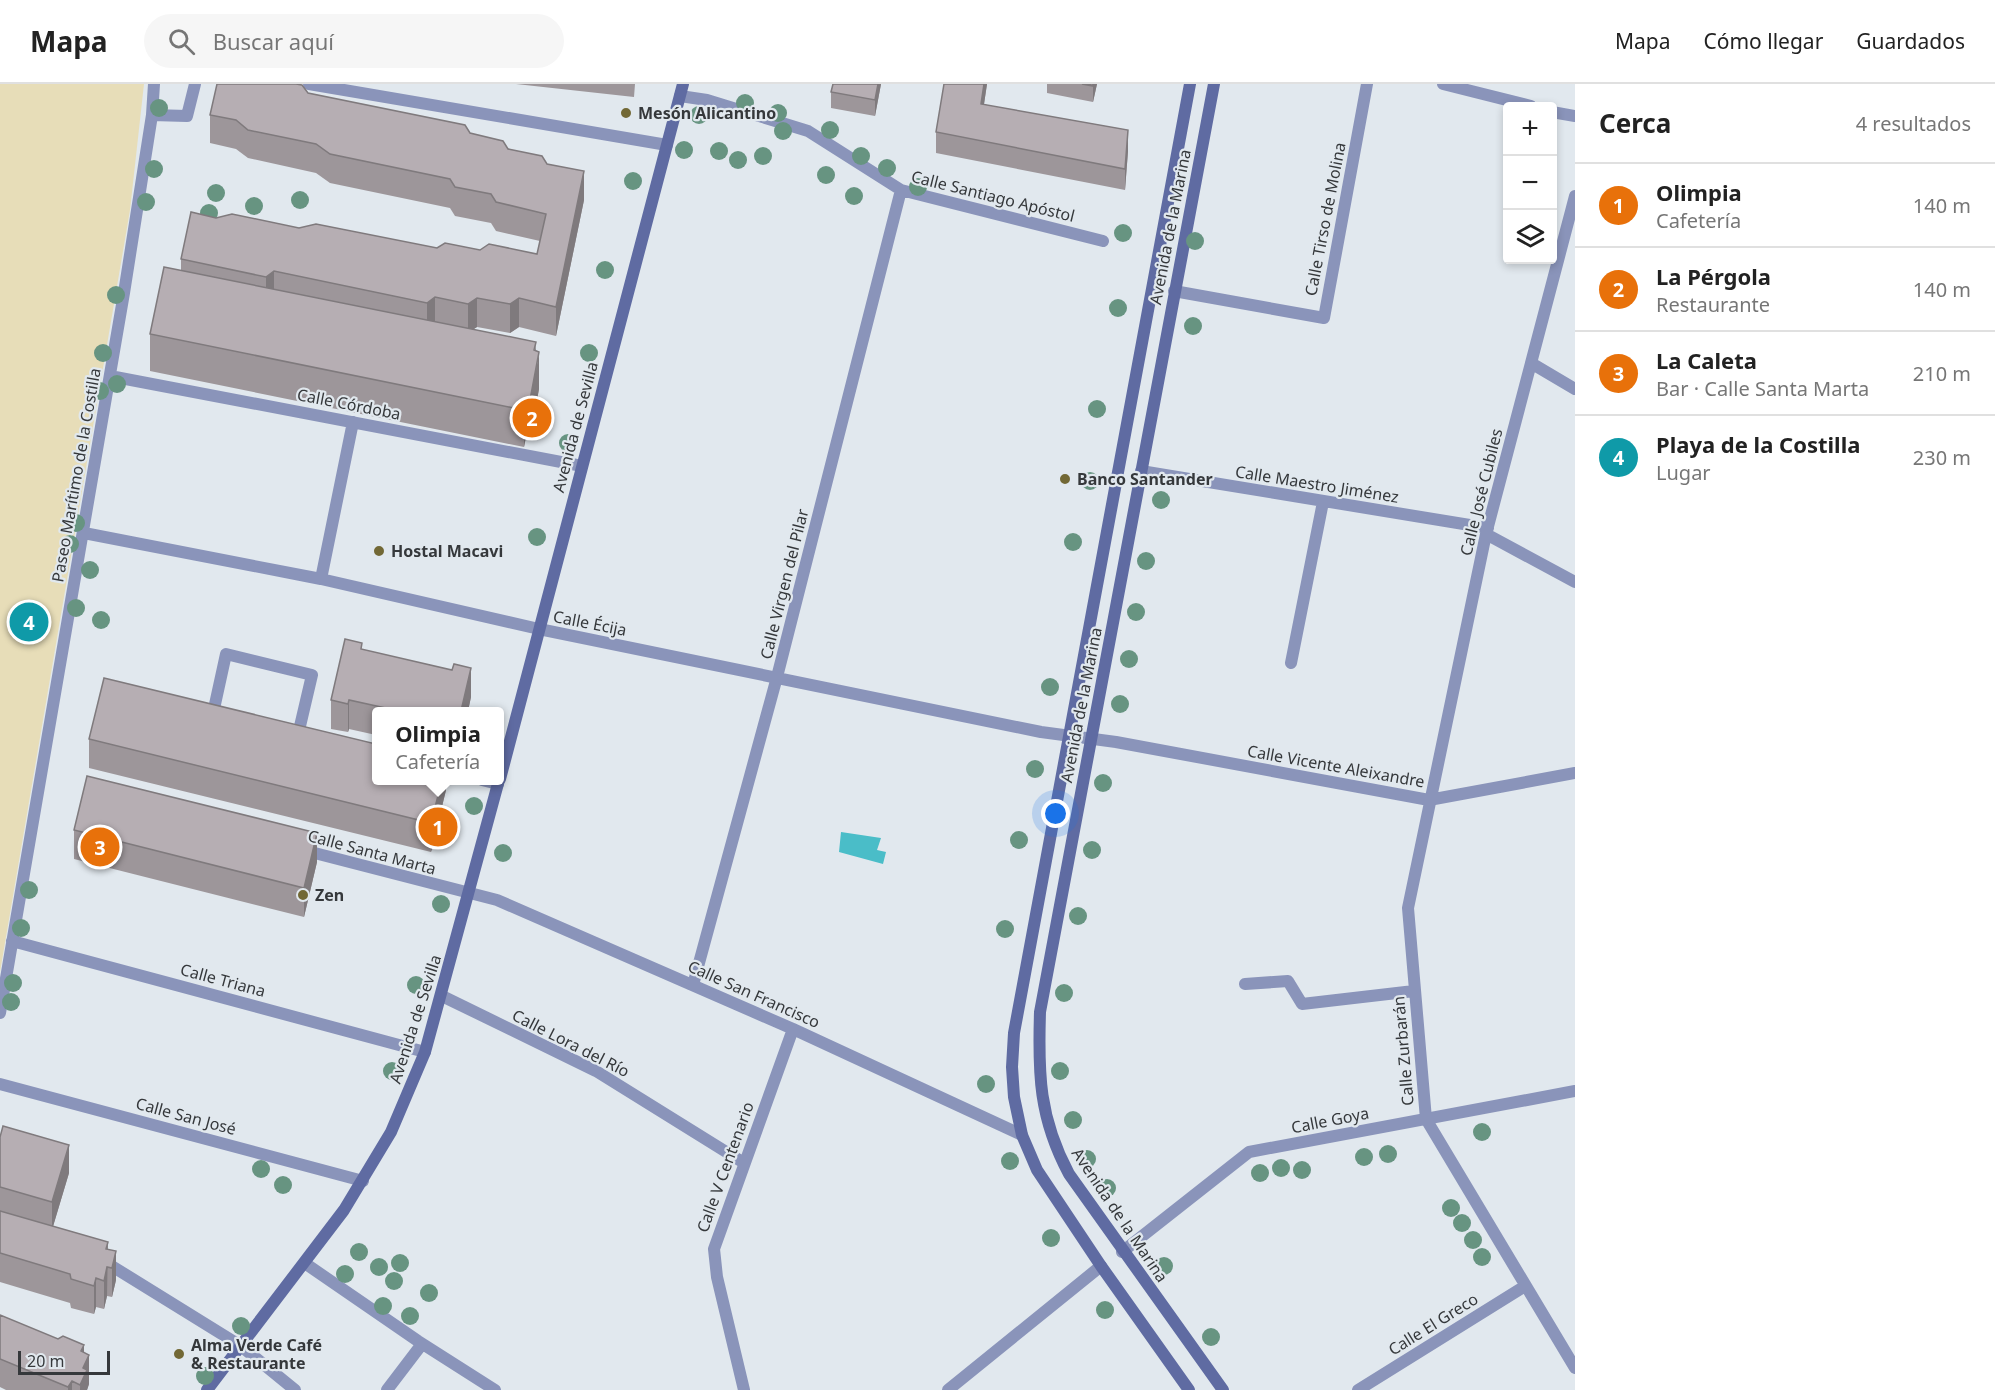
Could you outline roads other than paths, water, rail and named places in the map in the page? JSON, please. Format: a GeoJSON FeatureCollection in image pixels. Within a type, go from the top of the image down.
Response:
{"type":"FeatureCollection","features":[{"type":"Feature","properties":{"kind":"street","name":"Paseo Marítimo de la Costilla"},"geometry":{"type":"LineString","coordinates":[[0,1013],[84,533],[152,115],[154,84]]}},
{"type":"Feature","properties":{"kind":"street"},"geometry":{"type":"LineString","coordinates":[[152,115],[187,116],[195,84]]}},
{"type":"Feature","properties":{"kind":"street"},"geometry":{"type":"LineString","coordinates":[[309,84],[667,145]]}},
{"type":"Feature","properties":{"kind":"street","name":"Avenida de la Marina"},"geometry":{"type":"LineString","coordinates":[[1189,1390],[1101,1266],[1037,1170],[1022,1135],[1013,1077],[1014,1033],[1190,84]]}},
{"type":"Feature","properties":{"kind":"street","name":"Avenida de la Marina"},"geometry":{"type":"LineString","coordinates":[[1214,84],[1040,1012],[1038,1064],[1052,1143],[1069,1174],[1122,1252],[1223,1390]]}},
{"type":"Feature","properties":{"kind":"street","name":"Calle Tirso de Molina"},"geometry":{"type":"LineString","coordinates":[[1174,291],[1324,318],[1368,84]]}},
{"type":"Feature","properties":{"kind":"street"},"geometry":{"type":"LineString","coordinates":[[1443,84],[1515,102]]}},
{"type":"Feature","properties":{"kind":"street","name":"Avenida de Sevilla"},"geometry":{"type":"LineString","coordinates":[[504,762],[681,90]]}},
{"type":"Feature","properties":{"kind":"street","name":"Calle Santiago Apóstol"},"geometry":{"type":"LineString","coordinates":[[681,90],[808,131],[901,190],[1103,241]]}},
{"type":"Feature","properties":{"kind":"street"},"geometry":{"type":"LineString","coordinates":[[1557,113],[1575,116]]}},
{"type":"Feature","properties":{"kind":"street","name":"Calle Virgen del Pilar"},"geometry":{"type":"LineString","coordinates":[[693,985],[777,677],[901,190]]}},
{"type":"Feature","properties":{"kind":"street","name":"Calle José Cubiles"},"geometry":{"type":"LineString","coordinates":[[1429,800],[1487,531],[1531,363],[1570,239],[1575,196]]}},
{"type":"Feature","properties":{"kind":"street"},"geometry":{"type":"LineString","coordinates":[[1531,363],[1575,389]]}},
{"type":"Feature","properties":{"kind":"street","name":"Calle Córdoba"},"geometry":{"type":"LineString","coordinates":[[110,376],[582,466]]}},
{"type":"Feature","properties":{"kind":"street"},"geometry":{"type":"LineString","coordinates":[[321,579],[352,422]]}},
{"type":"Feature","properties":{"kind":"street","name":"Calle Maestro Jiménez"},"geometry":{"type":"LineString","coordinates":[[1141,471],[1487,531],[1575,582]]}},
{"type":"Feature","properties":{"kind":"street"},"geometry":{"type":"LineString","coordinates":[[1291,663],[1323,502]]}},
{"type":"Feature","properties":{"kind":"street","name":"Calle Écija"},"geometry":{"type":"LineString","coordinates":[[84,533],[321,579],[539,629],[1091,739]]}},
{"type":"Feature","properties":{"kind":"street"},"geometry":{"type":"LineString","coordinates":[[223,721],[212,718],[226,654],[312,675],[298,739]]}},
{"type":"Feature","properties":{"kind":"street","name":"Calle Vicente Aleixandre"},"geometry":{"type":"LineString","coordinates":[[1091,739],[1429,800],[1575,773]]}},
{"type":"Feature","properties":{"kind":"street","name":"Avenida de Sevilla"},"geometry":{"type":"LineString","coordinates":[[207,1390],[306,1264],[363,1181],[391,1131],[425,1052],[498,785]]}},
{"type":"Feature","properties":{"kind":"street","name":"Calle Zurbarán"},"geometry":{"type":"LineString","coordinates":[[1429,800],[1408,909],[1426,1119],[1575,1368]]}},
{"type":"Feature","properties":{"kind":"street","name":"Calle Santa Marta"},"geometry":{"type":"LineString","coordinates":[[287,846],[469,894]]}},
{"type":"Feature","properties":{"kind":"street","name":"Calle San Francisco"},"geometry":{"type":"LineString","coordinates":[[469,894],[497,900],[693,985],[1022,1135]]}},
{"type":"Feature","properties":{"kind":"street","name":"Calle Triana"},"geometry":{"type":"LineString","coordinates":[[12,941],[425,1052]]}},
{"type":"Feature","properties":{"kind":"street"},"geometry":{"type":"LineString","coordinates":[[1245,984],[1288,981],[1302,1004],[1414,991]]}},
{"type":"Feature","properties":{"kind":"street","name":"Calle Lora del Río"},"geometry":{"type":"LineString","coordinates":[[442,996],[596,1071],[744,1163]]}},
{"type":"Feature","properties":{"kind":"street","name":"Calle V Centenario"},"geometry":{"type":"LineString","coordinates":[[744,1390],[717,1277],[714,1249],[793,1029]]}},
{"type":"Feature","properties":{"kind":"street","name":"Calle San José"},"geometry":{"type":"LineString","coordinates":[[0,1084],[363,1181]]}},
{"type":"Feature","properties":{"kind":"street","name":"Calle Goya"},"geometry":{"type":"LineString","coordinates":[[1122,1252],[1249,1152],[1575,1091]]}},
{"type":"Feature","properties":{"kind":"street"},"geometry":{"type":"LineString","coordinates":[[88,1256],[110,1263],[240,1346],[295,1390]]}},
{"type":"Feature","properties":{"kind":"street"},"geometry":{"type":"LineString","coordinates":[[306,1264],[420,1343],[495,1390]]}},
{"type":"Feature","properties":{"kind":"street"},"geometry":{"type":"LineString","coordinates":[[948,1390],[1101,1266]]}},
{"type":"Feature","properties":{"kind":"street","name":"Calle El Greco"},"geometry":{"type":"LineString","coordinates":[[1358,1390],[1525,1286]]}},
{"type":"Feature","properties":{"kind":"street"},"geometry":{"type":"LineString","coordinates":[[387,1390],[420,1343]]}},
{"type":"Feature","properties":{"kind":"water"},"geometry":{"type":"Polygon","coordinates":[[[841,832],[881,838],[877,850],[886,852],[883,864],[839,852],[841,832]]]}},
{"type":"Feature","properties":{"kind":"place","name":"Mesón Alicantino"},"geometry":{"type":"Point","coordinates":[626,113]}},
{"type":"Feature","properties":{"kind":"place","name":"La Pérgola"},"geometry":{"type":"Point","coordinates":[532,418]}},
{"type":"Feature","properties":{"kind":"place","name":"Banco Santander"},"geometry":{"type":"Point","coordinates":[1065,479]}},
{"type":"Feature","properties":{"kind":"place","name":"Hostal Macavi"},"geometry":{"type":"Point","coordinates":[379,551]}},
{"type":"Feature","properties":{"kind":"place","name":"Playa de la Costilla"},"geometry":{"type":"Point","coordinates":[29,622]}},
{"type":"Feature","properties":{"kind":"place","name":"Olimpia"},"geometry":{"type":"Point","coordinates":[438,827]}},
{"type":"Feature","properties":{"kind":"place","name":"La Caleta"},"geometry":{"type":"Point","coordinates":[100,847]}},
{"type":"Feature","properties":{"kind":"place","name":"Zen"},"geometry":{"type":"Point","coordinates":[303,895]}},
{"type":"Feature","properties":{"kind":"place","name":"Alma Verde Café & Restaurante"},"geometry":{"type":"Point","coordinates":[179,1354]}}]}
